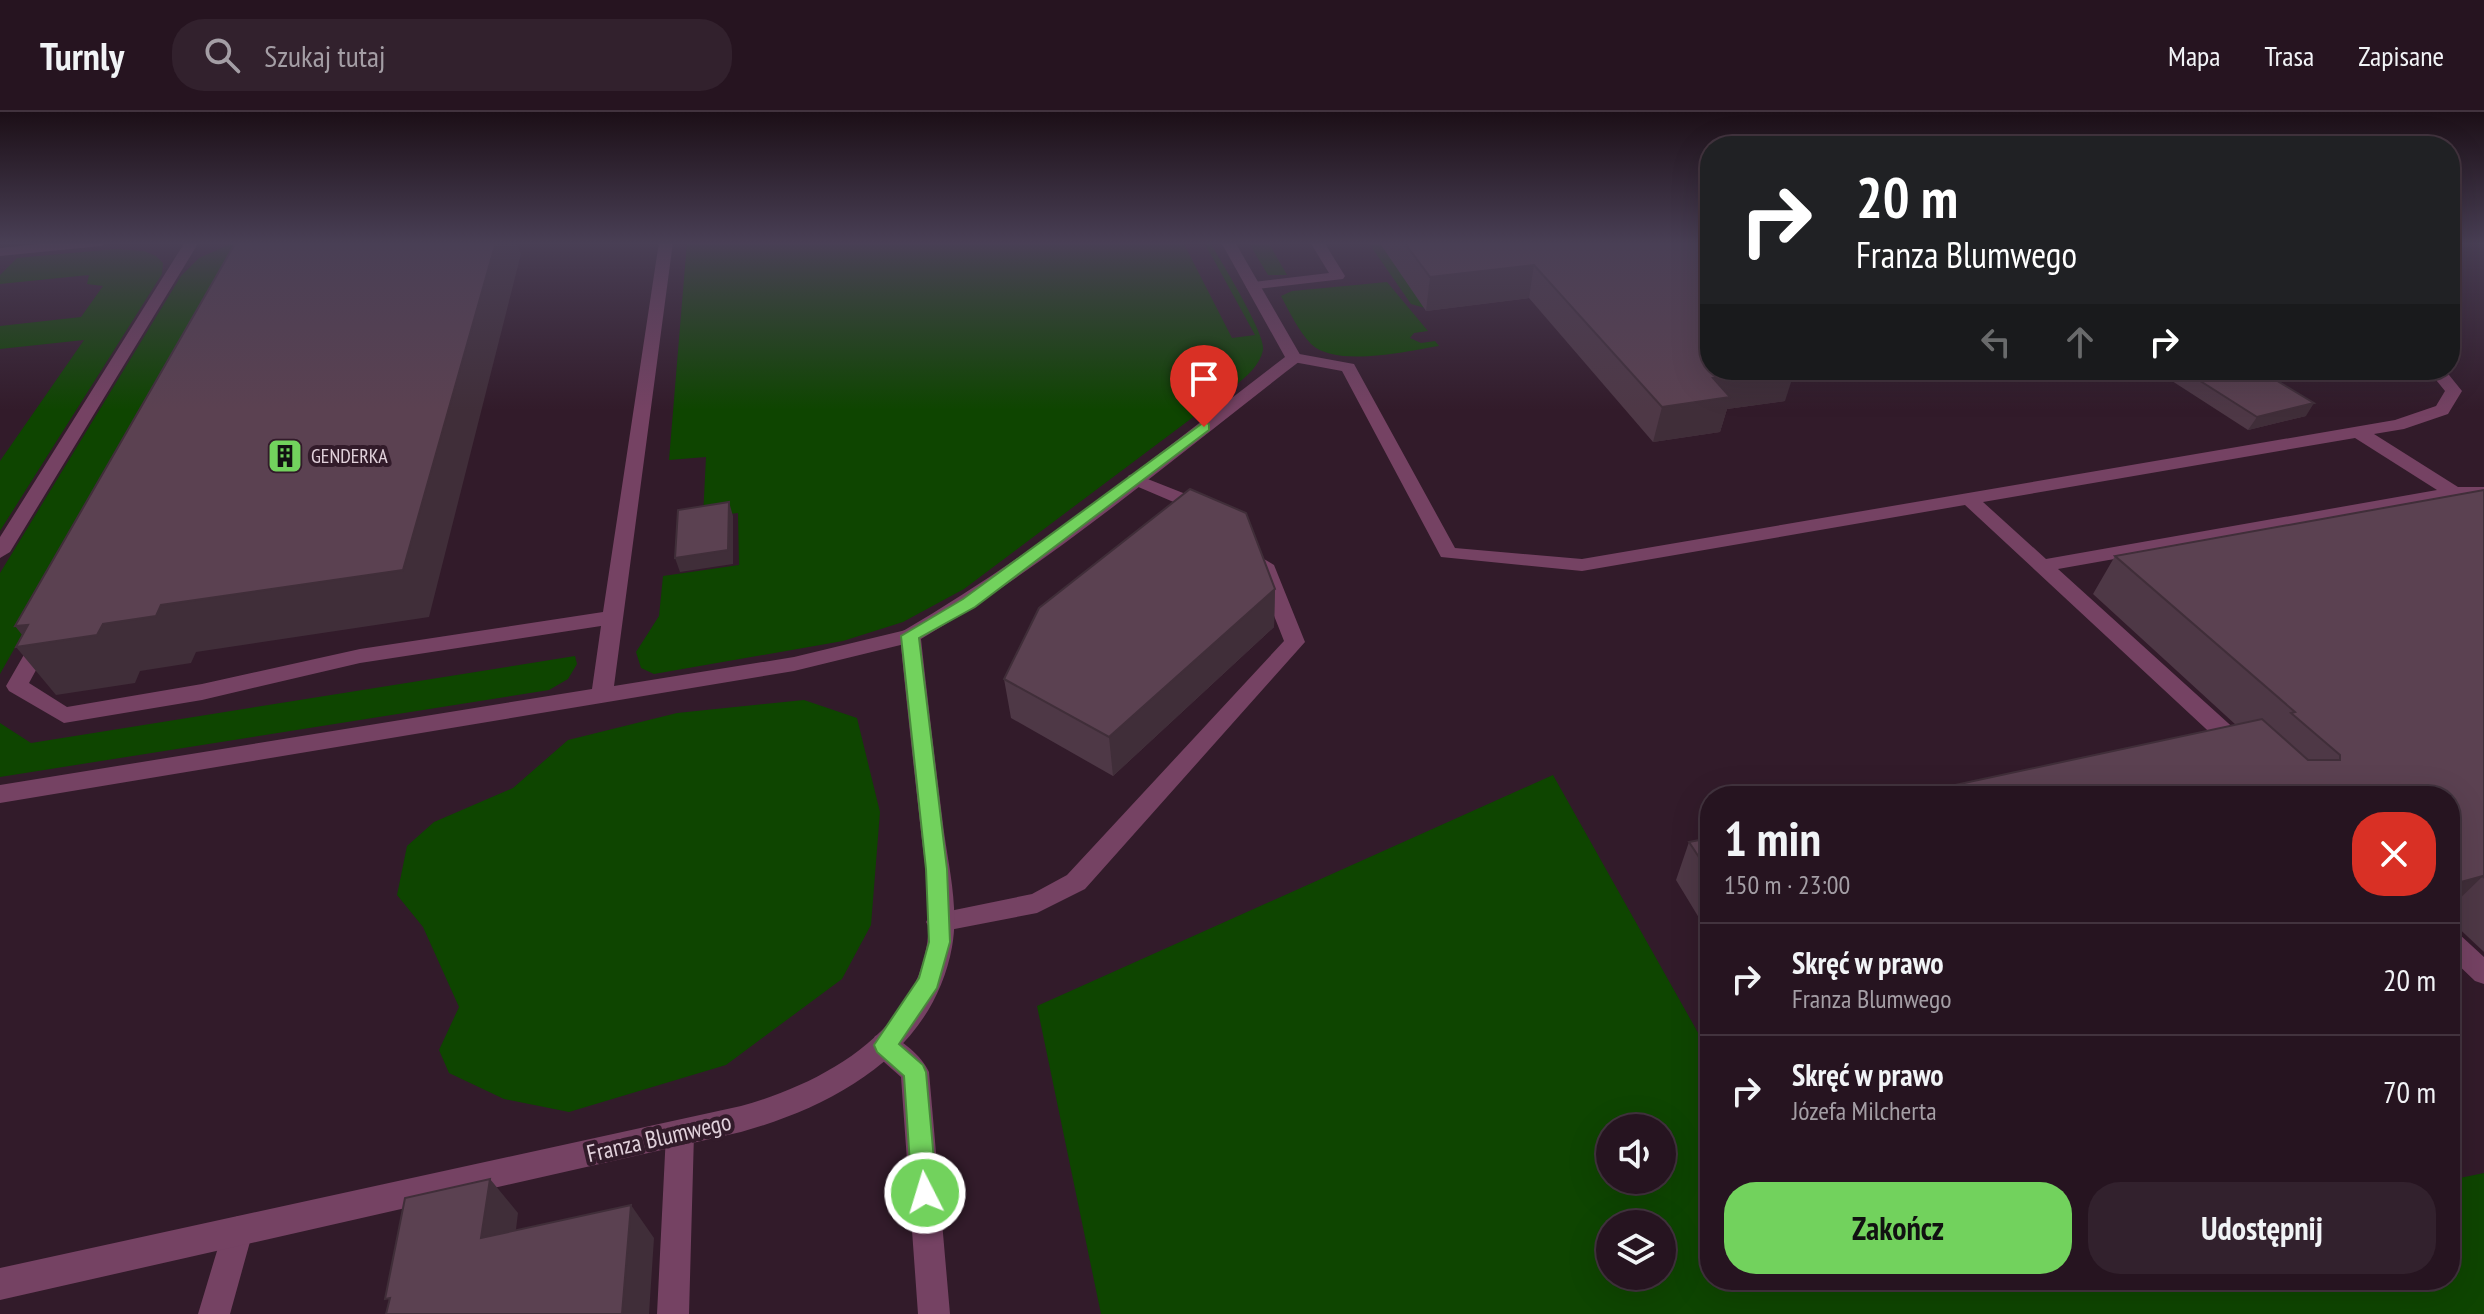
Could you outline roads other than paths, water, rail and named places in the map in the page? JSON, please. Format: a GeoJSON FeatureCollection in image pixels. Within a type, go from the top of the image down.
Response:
{"type":"FeatureCollection","features":[{"type":"Feature","properties":{"kind":"street"},"geometry":{"type":"LineString","coordinates":[[0,552],[157,298]]}},
{"type":"Feature","properties":{"kind":"street"},"geometry":{"type":"LineString","coordinates":[[602,695],[658,298]]}},
{"type":"Feature","properties":{"kind":"street"},"geometry":{"type":"LineString","coordinates":[[1260,298],[1294,358]]}},
{"type":"Feature","properties":{"kind":"street"},"geometry":{"type":"LineString","coordinates":[[0,794],[794,664],[910,636],[969,603],[1294,358],[1348,367],[1448,553],[1582,565],[2398,425],[2442,410],[2454,391],[2445,380]]}},
{"type":"Feature","properties":{"kind":"street"},"geometry":{"type":"LineString","coordinates":[[2358,432],[2454,493]]}},
{"type":"Feature","properties":{"kind":"street"},"geometry":{"type":"LineString","coordinates":[[1135,479],[1223,516]]}},
{"type":"Feature","properties":{"kind":"street"},"geometry":{"type":"LineString","coordinates":[[2042,566],[2454,493],[2484,493]]}},
{"type":"Feature","properties":{"kind":"street"},"geometry":{"type":"LineString","coordinates":[[1967,497],[2260,765]]}},
{"type":"Feature","properties":{"kind":"street"},"geometry":{"type":"LineString","coordinates":[[939,922],[1037,903],[1076,882],[1295,642],[1257,546]]}},
{"type":"Feature","properties":{"kind":"street"},"geometry":{"type":"LineString","coordinates":[[55,618],[17,686],[64,715],[202,692],[360,656],[612,617]]}},
{"type":"Feature","properties":{"kind":"street","name":"Franza Blumwego"},"geometry":{"type":"LineString","coordinates":[[0,1284],[766,1113],[818,1092],[853,1072],[885,1045],[929,981],[940,942],[937,869],[910,636]]}},
{"type":"Feature","properties":{"kind":"street"},"geometry":{"type":"LineString","coordinates":[[2460,950],[2484,973]]}},
{"type":"Feature","properties":{"kind":"street"},"geometry":{"type":"LineString","coordinates":[[885,1045],[915,1072],[934,1314]]}},
{"type":"Feature","properties":{"kind":"street"},"geometry":{"type":"LineString","coordinates":[[673,1314],[680,1134]]}},
{"type":"Feature","properties":{"kind":"street"},"geometry":{"type":"LineString","coordinates":[[214,1314],[238,1231]]}},
{"type":"Feature","properties":{"kind":"place","name":"GENDERKA"},"geometry":{"type":"Point","coordinates":[285,456]}}]}
